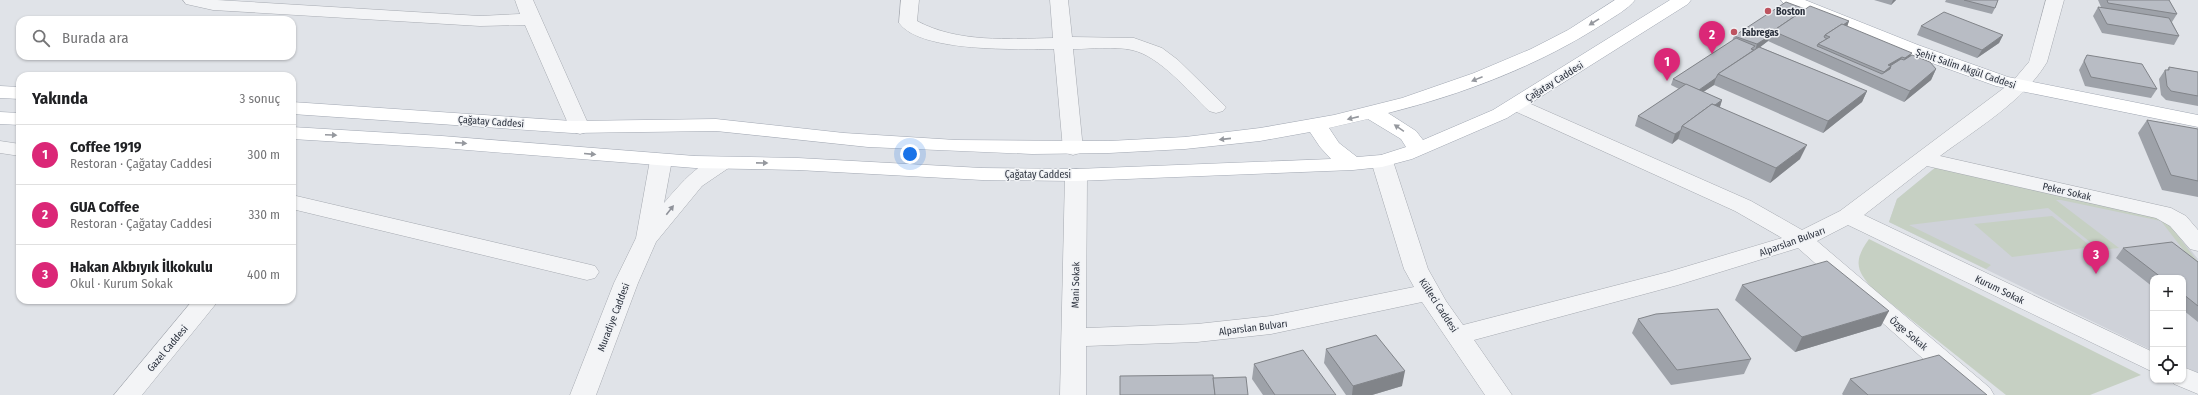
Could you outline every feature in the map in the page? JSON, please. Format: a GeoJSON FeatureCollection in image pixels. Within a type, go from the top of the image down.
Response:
{"type":"FeatureCollection","features":[{"type":"Feature","properties":{"kind":"main road","name":"Çağatay Caddesi"},"geometry":{"type":"LineString","coordinates":[[296,108],[580,128],[690,126],[740,128],[878,142],[992,148],[1073,149],[1185,143],[1232,138],[1318,125],[1373,113],[1455,88],[1534,55],[1589,25],[1626,0]]}},
{"type":"Feature","properties":{"kind":"main road","name":"Çağatay Caddesi"},"geometry":{"type":"LineString","coordinates":[[296,133],[449,142],[661,160],[798,164],[938,172],[1076,175],[1236,170],[1353,164],[1382,161],[1419,150],[1483,122],[1517,105],[1682,0]]}},
{"type":"Feature","properties":{"kind":"main road","name":"Şehit Salim Akgül Caddesi"},"geometry":{"type":"LineString","coordinates":[[1781,0],[1810,9]]}},
{"type":"Feature","properties":{"kind":"main road","name":"Şehit Salim Akgül Caddesi"},"geometry":{"type":"LineString","coordinates":[[1790,0],[1952,64],[2019,86],[2198,121]]}},
{"type":"Feature","properties":{"kind":"main road"},"geometry":{"type":"LineString","coordinates":[[0,92],[16,94]]}},
{"type":"Feature","properties":{"kind":"main road"},"geometry":{"type":"LineString","coordinates":[[1373,113],[1409,135],[1419,150]]}},
{"type":"Feature","properties":{"kind":"main road"},"geometry":{"type":"LineString","coordinates":[[0,118],[16,119]]}},
{"type":"Feature","properties":{"kind":"main road"},"geometry":{"type":"LineString","coordinates":[[1318,125],[1321,136],[1333,151],[1353,164]]}},
{"type":"Feature","properties":{"kind":"main road"},"geometry":{"type":"LineString","coordinates":[[661,160],[671,142],[690,126]]}},
{"type":"Feature","properties":{"kind":"main road"},"geometry":{"type":"LineString","coordinates":[[723,163],[738,153],[745,145],[746,139],[740,128]]}},
{"type":"Feature","properties":{"kind":"street"},"geometry":{"type":"LineString","coordinates":[[192,0],[213,5],[263,4],[480,21],[531,20]]}},
{"type":"Feature","properties":{"kind":"street"},"geometry":{"type":"LineString","coordinates":[[524,0],[531,20],[580,128]]}},
{"type":"Feature","properties":{"kind":"street"},"geometry":{"type":"LineString","coordinates":[[910,0],[908,23],[927,33],[976,42],[1134,44],[1155,52],[1171,64],[1216,108]]}},
{"type":"Feature","properties":{"kind":"street"},"geometry":{"type":"LineString","coordinates":[[1059,0],[1073,149]]}},
{"type":"Feature","properties":{"kind":"street","name":"Alparslan Bulvarı"},"geometry":{"type":"LineString","coordinates":[[1459,335],[1662,282],[1801,239],[1848,216],[2019,86],[2038,62],[2055,0]]}},
{"type":"Feature","properties":{"kind":"street","name":"Özge Sokak"},"geometry":{"type":"LineString","coordinates":[[1517,105],[1743,206],[1801,239],[1981,395]]}},
{"type":"Feature","properties":{"kind":"street"},"geometry":{"type":"LineString","coordinates":[[0,147],[16,149]]}},
{"type":"Feature","properties":{"kind":"street","name":"Peker Sokak"},"geometry":{"type":"LineString","coordinates":[[1924,159],[2163,213],[2178,221],[2198,244]]}},
{"type":"Feature","properties":{"kind":"street","name":"Muradiye Caddesi"},"geometry":{"type":"LineString","coordinates":[[646,240],[661,160]]}},
{"type":"Feature","properties":{"kind":"street","name":"Külleci Caddesi"},"geometry":{"type":"LineString","coordinates":[[1382,161],[1416,269],[1429,292],[1499,395]]}},
{"type":"Feature","properties":{"kind":"street","name":"Muradiye Caddesi"},"geometry":{"type":"LineString","coordinates":[[583,395],[626,283],[646,240],[694,181],[723,163]]}},
{"type":"Feature","properties":{"kind":"street","name":"Mani Sokak"},"geometry":{"type":"LineString","coordinates":[[1073,395],[1076,175]]}},
{"type":"Feature","properties":{"kind":"street"},"geometry":{"type":"LineString","coordinates":[[296,203],[587,272]]}},
{"type":"Feature","properties":{"kind":"street"},"geometry":{"type":"LineString","coordinates":[[2163,213],[2198,220]]}},
{"type":"Feature","properties":{"kind":"street","name":"Kurum Sokak"},"geometry":{"type":"LineString","coordinates":[[1848,216],[2150,362]]}},
{"type":"Feature","properties":{"kind":"street","name":"Alparslan Bulvarı"},"geometry":{"type":"LineString","coordinates":[[1074,337],[1190,334],[1271,325],[1429,292]]}},
{"type":"Feature","properties":{"kind":"street","name":"Gazel Caddesi"},"geometry":{"type":"LineString","coordinates":[[127,395],[204,304]]}},
{"type":"Feature","properties":{"kind":"street"},"geometry":{"type":"LineString","coordinates":[[2186,378],[2198,384]]}},
{"type":"Feature","properties":{"kind":"street"},"geometry":{"type":"LineString","coordinates":[[2186,395],[2198,388]]}},
{"type":"Feature","properties":{"kind":"shaded area"},"geometry":{"type":"Polygon","coordinates":[[[1936,167],[2164,217],[2198,259],[2198,373],[2186,367],[2186,275],[2150,275],[2150,350],[1889,222],[1897,199],[1936,167]]]}},
{"type":"Feature","properties":{"kind":"shaded area"},"geometry":{"type":"Polygon","coordinates":[[[1936,167],[2164,217],[2198,262],[2195,265],[2161,221],[2061,200],[2056,200],[2119,248],[2100,250],[2048,208],[1909,225],[1991,265],[1986,269],[1889,222],[1897,199],[1936,167]]]}},
{"type":"Feature","properties":{"kind":"shaded area"},"geometry":{"type":"Polygon","coordinates":[[[2052,216],[2092,247],[2012,257],[1974,224],[2052,216]]]}},
{"type":"Feature","properties":{"kind":"shaded area"},"geometry":{"type":"Polygon","coordinates":[[[1869,239],[2141,375],[2090,395],[2006,395],[1874,290],[1863,277],[1859,266],[1860,254],[1869,239]]]}},
{"type":"Feature","properties":{"kind":"building"},"geometry":{"type":"Polygon","coordinates":[[[1964,0],[1998,0],[1995,8],[1964,0]]]}},
{"type":"Feature","properties":{"kind":"building"},"geometry":{"type":"Polygon","coordinates":[[[2107,0],[2169,0],[2177,14],[2108,3],[2107,0]]]}},
{"type":"Feature","properties":{"kind":"building"},"geometry":{"type":"Polygon","coordinates":[[[1786,2],[1805,9],[1757,44],[1734,36],[1786,2]]]}},
{"type":"Feature","properties":{"kind":"building"},"geometry":{"type":"Polygon","coordinates":[[[1810,6],[1849,21],[1825,35],[1824,37],[1827,39],[1817,46],[1882,74],[1890,69],[1890,66],[1901,59],[1904,60],[1912,55],[1930,62],[1936,69],[1910,91],[1773,31],[1810,6]]]}},
{"type":"Feature","properties":{"kind":"building"},"geometry":{"type":"Polygon","coordinates":[[[2098,7],[2169,18],[2179,36],[2107,24],[2098,7]]]}},
{"type":"Feature","properties":{"kind":"building"},"geometry":{"type":"Polygon","coordinates":[[[1944,12],[2003,35],[1982,50],[1921,26],[1944,12]]]}},
{"type":"Feature","properties":{"kind":"building"},"geometry":{"type":"Polygon","coordinates":[[[1842,24],[1912,53],[1905,58],[1902,57],[1888,65],[1891,66],[1884,72],[1818,44],[1830,37],[1825,35],[1842,24]]]}},
{"type":"Feature","properties":{"kind":"building"},"geometry":{"type":"Polygon","coordinates":[[[1736,38],[1755,46],[1751,49],[1754,50],[1718,74],[1716,78],[1699,90],[1673,79],[1736,38]]]}},
{"type":"Feature","properties":{"kind":"building"},"geometry":{"type":"Polygon","coordinates":[[[1759,47],[1867,91],[1828,121],[1718,74],[1759,47]]]}},
{"type":"Feature","properties":{"kind":"building"},"geometry":{"type":"Polygon","coordinates":[[[2087,55],[2142,64],[2157,89],[2091,77],[2084,61],[2087,55]]]}},
{"type":"Feature","properties":{"kind":"building"},"geometry":{"type":"Polygon","coordinates":[[[2169,67],[2198,72],[2198,96],[2171,91],[2167,86],[2165,70],[2169,70],[2169,67]]]}},
{"type":"Feature","properties":{"kind":"building"},"geometry":{"type":"Polygon","coordinates":[[[1686,84],[1722,100],[1715,105],[1712,104],[1682,126],[1681,130],[1675,134],[1638,116],[1686,84]]]}},
{"type":"Feature","properties":{"kind":"building"},"geometry":{"type":"Polygon","coordinates":[[[1712,104],[1807,145],[1776,168],[1682,126],[1712,104]]]}},
{"type":"Feature","properties":{"kind":"building"},"geometry":{"type":"Polygon","coordinates":[[[2147,120],[2198,129],[2198,181],[2171,175],[2147,120]]]}},
{"type":"Feature","properties":{"kind":"building"},"geometry":{"type":"Polygon","coordinates":[[[2172,242],[2198,262],[2198,306],[2186,296],[2186,275],[2158,275],[2123,248],[2172,242]]]}},
{"type":"Feature","properties":{"kind":"building"},"geometry":{"type":"Polygon","coordinates":[[[1827,261],[1889,311],[1802,337],[1742,285],[1827,261]]]}},
{"type":"Feature","properties":{"kind":"building"},"geometry":{"type":"Polygon","coordinates":[[[1718,309],[1751,359],[1677,370],[1638,319],[1656,314],[1718,309]]]}},
{"type":"Feature","properties":{"kind":"building"},"geometry":{"type":"Polygon","coordinates":[[[1376,335],[1405,371],[1353,386],[1326,349],[1376,335]]]}},
{"type":"Feature","properties":{"kind":"building"},"geometry":{"type":"Polygon","coordinates":[[[1303,350],[1336,395],[1275,395],[1254,364],[1303,350]]]}},
{"type":"Feature","properties":{"kind":"building"},"geometry":{"type":"Polygon","coordinates":[[[1939,355],[1987,395],[1868,395],[1850,379],[1939,355]]]}},
{"type":"Feature","properties":{"kind":"building"},"geometry":{"type":"Polygon","coordinates":[[[1213,375],[1215,395],[1120,395],[1120,376],[1213,375]]]}},
{"type":"Feature","properties":{"kind":"building"},"geometry":{"type":"Polygon","coordinates":[[[1246,377],[1248,395],[1215,395],[1213,378],[1246,377]]]}},
{"type":"Feature","properties":{"kind":"place","name":"Boston"},"geometry":{"type":"Point","coordinates":[1768,11]}},
{"type":"Feature","properties":{"kind":"place","name":"Fabregas"},"geometry":{"type":"Point","coordinates":[1734,32]}},
{"type":"Feature","properties":{"kind":"place","name":"GUA Coffee"},"geometry":{"type":"Point","coordinates":[1712,54]}},
{"type":"Feature","properties":{"kind":"place","name":"Coffee 1919"},"geometry":{"type":"Point","coordinates":[1667,81]}},
{"type":"Feature","properties":{"kind":"place","name":"Hakan Akbıyık İlkokulu"},"geometry":{"type":"Point","coordinates":[2096,274]}}]}
